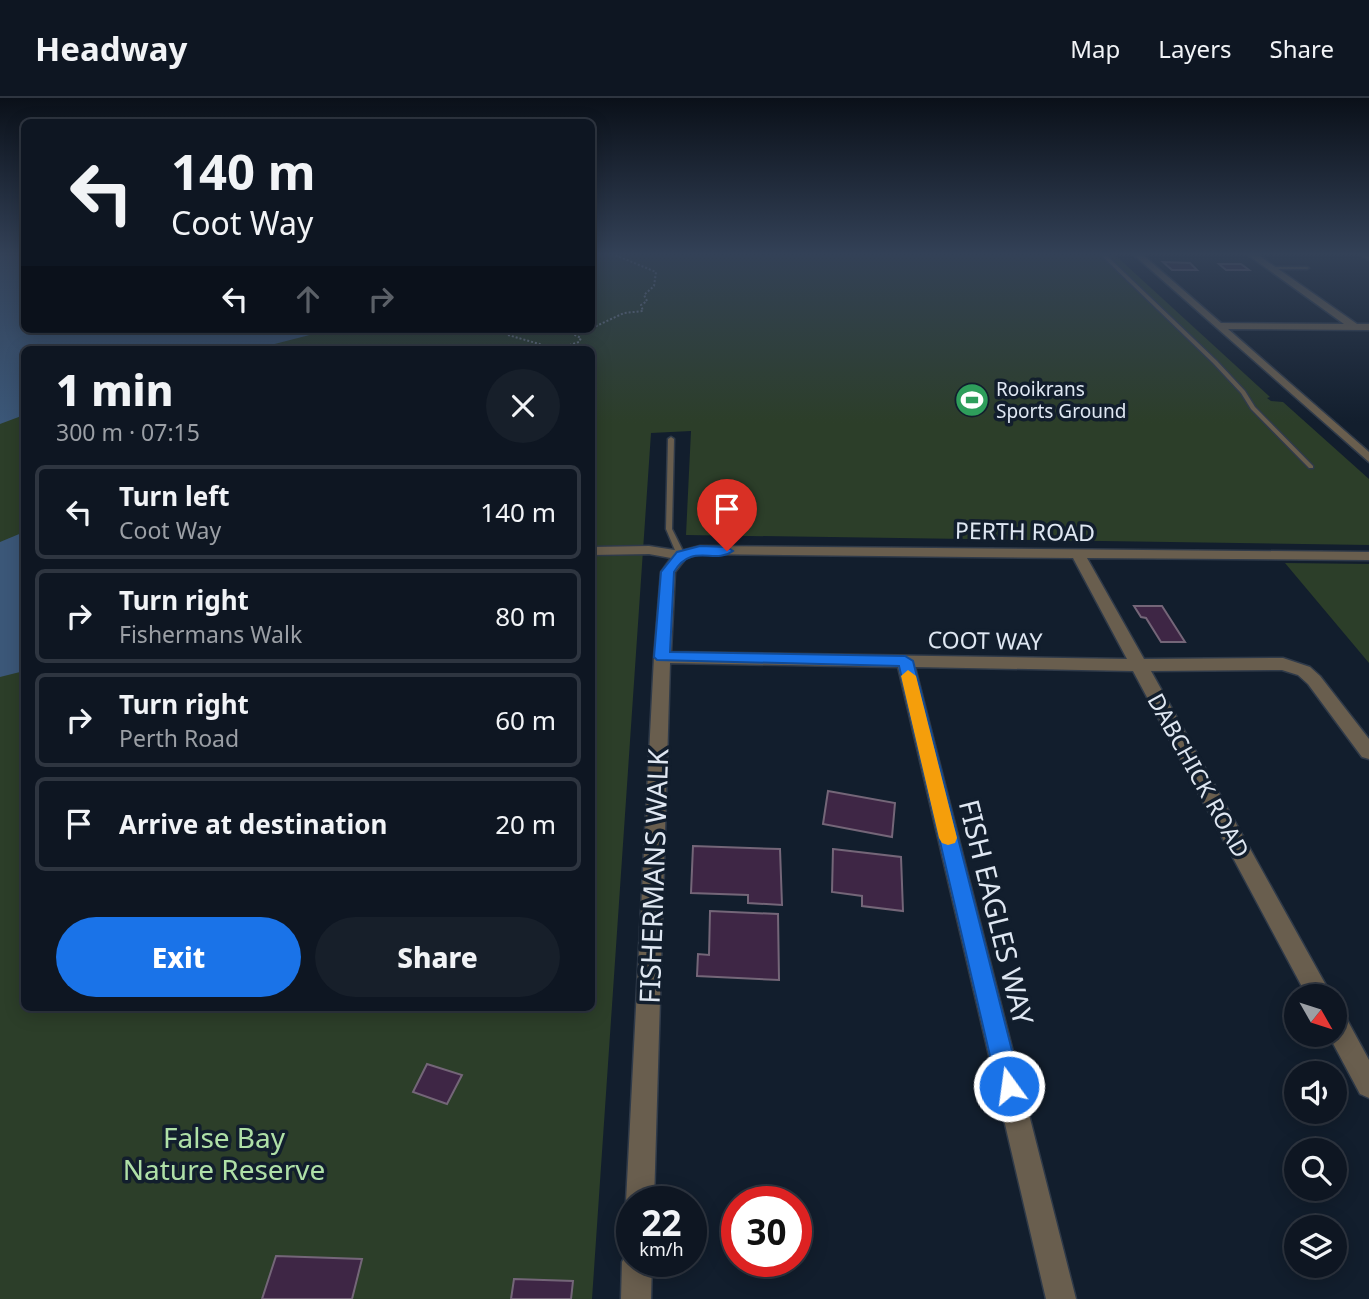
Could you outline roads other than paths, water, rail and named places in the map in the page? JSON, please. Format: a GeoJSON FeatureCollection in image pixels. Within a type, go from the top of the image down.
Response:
{"type":"FeatureCollection","features":[{"type":"Feature","properties":{"kind":"street"},"geometry":{"type":"LineString","coordinates":[[1201,311],[1369,458]]}},
{"type":"Feature","properties":{"kind":"street"},"geometry":{"type":"LineString","coordinates":[[1331,311],[1369,337]]}},
{"type":"Feature","properties":{"kind":"street"},"geometry":{"type":"LineString","coordinates":[[1218,326],[1369,327]]}},
{"type":"Feature","properties":{"kind":"street","name":"PERTH ROAD"},"geometry":{"type":"LineString","coordinates":[[595,551],[649,550],[681,555],[700,550],[1369,556]]}},
{"type":"Feature","properties":{"kind":"street","name":"DABCHICK ROAD"},"geometry":{"type":"LineString","coordinates":[[1078,554],[1313,984]]}},
{"type":"Feature","properties":{"kind":"street","name":"FISHERMANS WALK"},"geometry":{"type":"LineString","coordinates":[[641,1186],[662,657],[668,572],[681,555]]}},
{"type":"Feature","properties":{"kind":"street","name":"COOT WAY"},"geometry":{"type":"LineString","coordinates":[[662,657],[1139,665],[1283,664],[1298,669],[1314,680],[1369,752]]}},
{"type":"Feature","properties":{"kind":"street","name":"FISH EAGLES WAY"},"geometry":{"type":"LineString","coordinates":[[905,661],[1061,1299]]}},
{"type":"Feature","properties":{"kind":"street"},"geometry":{"type":"LineString","coordinates":[[1348,1046],[1369,1085]]}},
{"type":"Feature","properties":{"kind":"street"},"geometry":{"type":"LineString","coordinates":[[636,1299],[637,1277]]}},
{"type":"Feature","properties":{"kind":"lane"},"geometry":{"type":"LineString","coordinates":[[1162,311],[1215,362],[1253,408],[1311,467]]}},
{"type":"Feature","properties":{"kind":"lane"},"geometry":{"type":"LineString","coordinates":[[671,439],[669,529],[681,555]]}},
{"type":"Feature","properties":{"kind":"water"},"geometry":{"type":"Polygon","coordinates":[[[0,311],[21,311],[21,333],[317,333],[267,346],[21,346],[21,416],[0,424],[0,311]]]}},
{"type":"Feature","properties":{"kind":"water"},"geometry":{"type":"Polygon","coordinates":[[[21,533],[21,672],[0,677],[0,542],[21,533]]]}},
{"type":"Feature","properties":{"kind":"place","name":"Rooikrans Sports Ground"},"geometry":{"type":"Point","coordinates":[972,400]}},
{"type":"Feature","properties":{"kind":"park label","name":"False Bay Nature Reserve"},"geometry":{"type":"Point","coordinates":[224,1153]}}]}
